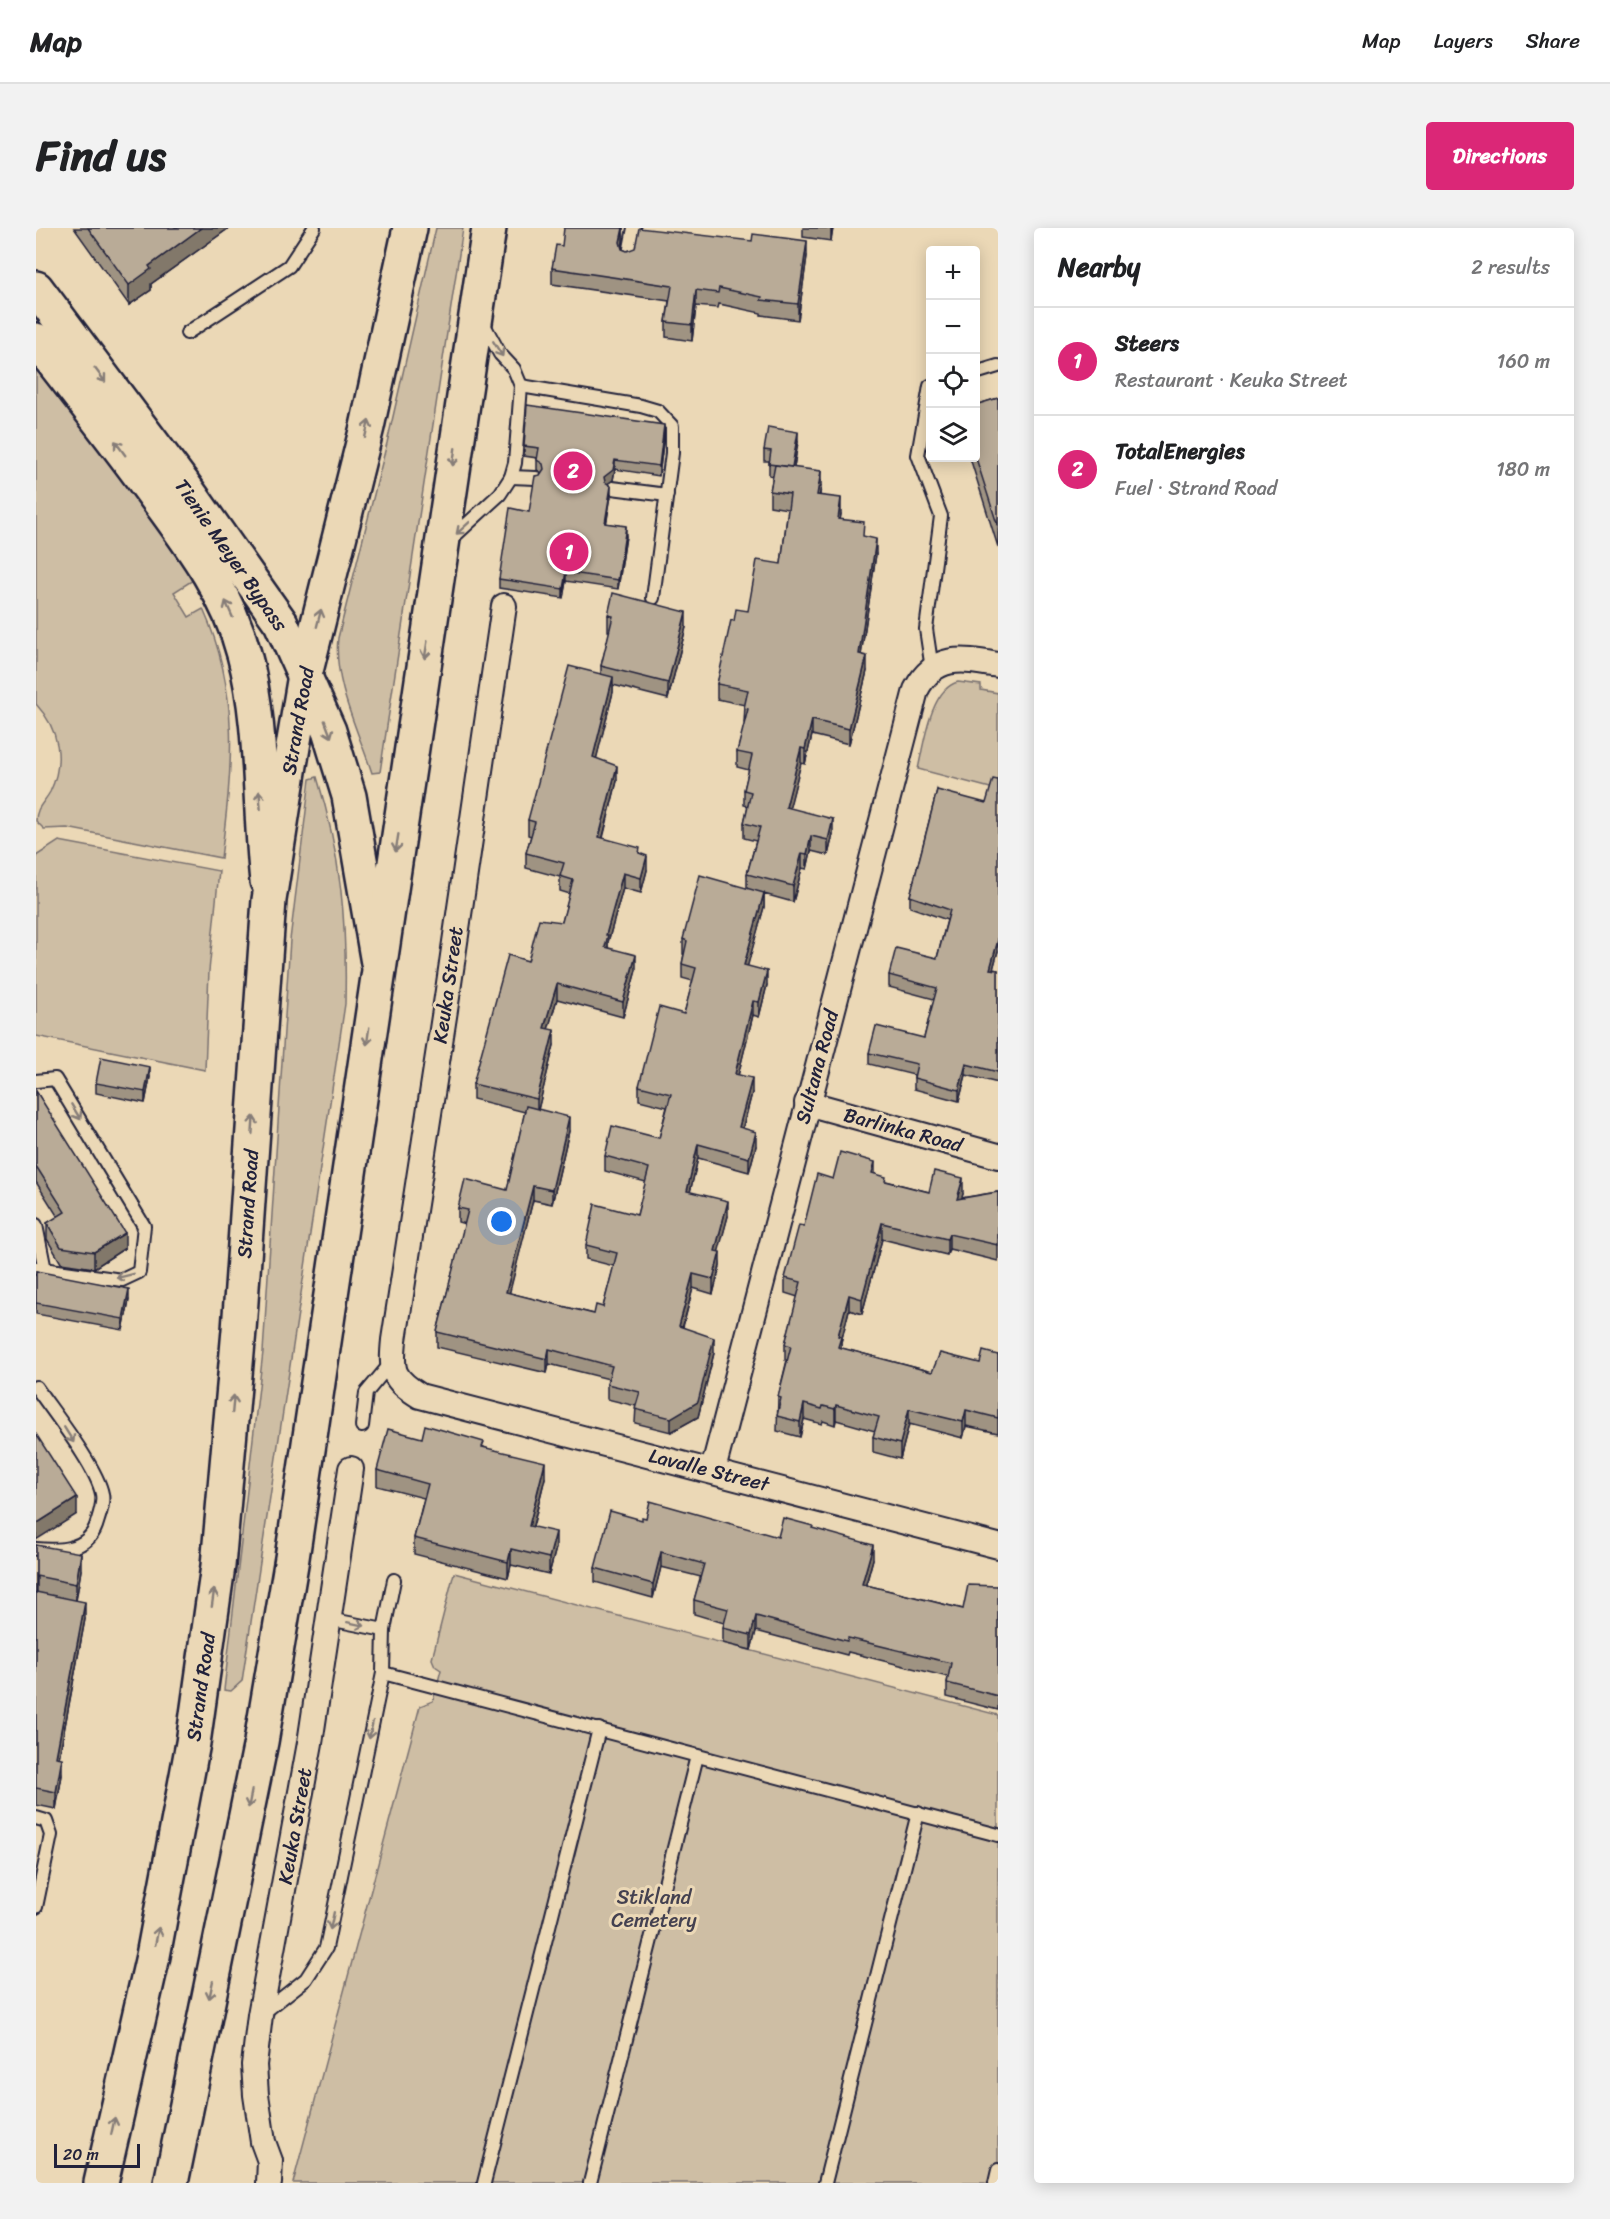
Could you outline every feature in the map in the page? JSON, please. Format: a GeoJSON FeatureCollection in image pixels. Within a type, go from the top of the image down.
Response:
{"type":"FeatureCollection","features":[{"type":"Feature","properties":{"kind":"main road","name":"Strand Road"},"geometry":{"type":"LineString","coordinates":[[101,2183],[153,1956],[193,1743],[218,1566],[239,1330],[269,900],[305,675],[367,427],[410,228]]}},
{"type":"Feature","properties":{"kind":"main road"},"geometry":{"type":"LineString","coordinates":[[171,2183],[261,1742],[292,1558],[378,963],[489,228]]}},
{"type":"Feature","properties":{"kind":"main road","name":"Tienie Meyer Bypass"},"geometry":{"type":"LineString","coordinates":[[36,288],[183,484],[274,614],[305,675],[329,731],[349,796],[378,963]]}},
{"type":"Feature","properties":{"kind":"main road","name":"Tienie Meyer Bypass"},"geometry":{"type":"LineString","coordinates":[[36,340],[106,430],[210,572],[234,620],[245,656],[253,707],[269,900]]}},
{"type":"Feature","properties":{"kind":"street","name":"Keuka Street"},"geometry":{"type":"LineString","coordinates":[[391,1363],[504,606]]}},
{"type":"Feature","properties":{"kind":"street"},"geometry":{"type":"LineString","coordinates":[[932,669],[955,660],[998,665]]}},
{"type":"Feature","properties":{"kind":"street","name":"Sultana Road"},"geometry":{"type":"LineString","coordinates":[[712,1470],[916,690],[923,676],[932,669]]}},
{"type":"Feature","properties":{"kind":"street","name":"Barlinka Road"},"geometry":{"type":"LineString","coordinates":[[807,1103],[998,1156]]}},
{"type":"Feature","properties":{"kind":"street","name":"Lavalle Street"},"geometry":{"type":"LineString","coordinates":[[391,1363],[400,1382],[420,1396],[998,1545]]}},
{"type":"Feature","properties":{"kind":"street","name":"Keuka Street"},"geometry":{"type":"LineString","coordinates":[[269,2183],[270,2161],[263,2142],[255,2085],[260,2015],[310,1743],[351,1468]]}},
{"type":"Feature","properties":{"kind":"lane"},"geometry":{"type":"LineString","coordinates":[[187,333],[289,266],[314,228]]}},
{"type":"Feature","properties":{"kind":"lane"},"geometry":{"type":"LineString","coordinates":[[627,259],[634,228]]}},
{"type":"Feature","properties":{"kind":"lane"},"geometry":{"type":"LineString","coordinates":[[442,547],[501,494],[511,477],[520,417],[521,386],[514,369],[500,354],[477,311]]}},
{"type":"Feature","properties":{"kind":"lane"},"geometry":{"type":"LineString","coordinates":[[980,371],[998,366]]}},
{"type":"Feature","properties":{"kind":"lane"},"geometry":{"type":"LineString","coordinates":[[521,386],[641,406],[658,411],[672,426],[674,436],[653,598]]}},
{"type":"Feature","properties":{"kind":"lane"},"geometry":{"type":"LineString","coordinates":[[926,408],[918,455],[941,516],[926,629],[932,669]]}},
{"type":"Feature","properties":{"kind":"lane"},"geometry":{"type":"LineString","coordinates":[[511,477],[536,478]]}},
{"type":"Feature","properties":{"kind":"lane"},"geometry":{"type":"LineString","coordinates":[[612,488],[667,495]]}},
{"type":"Feature","properties":{"kind":"lane"},"geometry":{"type":"LineString","coordinates":[[36,1081],[56,1079],[144,1226],[139,1272],[122,1280],[40,1269],[36,1225]]}},
{"type":"Feature","properties":{"kind":"lane"},"geometry":{"type":"LineString","coordinates":[[362,1426],[366,1393],[391,1363]]}},
{"type":"Feature","properties":{"kind":"lane"},"geometry":{"type":"LineString","coordinates":[[36,1387],[94,1472],[102,1495],[94,1532],[83,1543],[56,1551],[36,1549]]}},
{"type":"Feature","properties":{"kind":"lane"},"geometry":{"type":"LineString","coordinates":[[260,2015],[306,1979],[326,1948],[383,1673],[384,1630],[393,1580]]}},
{"type":"Feature","properties":{"kind":"lane"},"geometry":{"type":"LineString","coordinates":[[329,1619],[384,1630]]}},
{"type":"Feature","properties":{"kind":"lane"},"geometry":{"type":"LineString","coordinates":[[383,1673],[998,1835]]}},
{"type":"Feature","properties":{"kind":"lane"},"geometry":{"type":"LineString","coordinates":[[484,2183],[599,1730]]}},
{"type":"Feature","properties":{"kind":"lane"},"geometry":{"type":"LineString","coordinates":[[590,2183],[697,1756]]}},
{"type":"Feature","properties":{"kind":"lane"},"geometry":{"type":"LineString","coordinates":[[825,2183],[918,1813]]}},
{"type":"Feature","properties":{"kind":"lane"},"geometry":{"type":"LineString","coordinates":[[36,1818],[46,1821],[51,1835],[36,1907]]}},
{"type":"Feature","properties":{"kind":"lane"},"geometry":{"type":"LineString","coordinates":[[995,2183],[998,2170]]}},
{"type":"Feature","properties":{"kind":"green space"},"geometry":{"type":"Polygon","coordinates":[[[436,228],[463,228],[380,772],[372,773],[343,689],[337,655],[338,638],[387,443],[436,228]]]}},
{"type":"Feature","properties":{"kind":"green space"},"geometry":{"type":"Polygon","coordinates":[[[36,354],[201,575],[174,592],[189,617],[203,609],[215,640],[223,671],[228,701],[230,762],[221,858],[67,828],[44,829],[36,821],[39,809],[55,780],[58,757],[50,724],[36,704],[36,354]]]}},
{"type":"Feature","properties":{"kind":"green space"},"geometry":{"type":"Polygon","coordinates":[[[958,682],[981,685],[981,690],[998,693],[998,790],[918,769],[926,732],[935,706],[948,687],[958,682]]]}},
{"type":"Feature","properties":{"kind":"green space"},"geometry":{"type":"Polygon","coordinates":[[[317,777],[332,834],[341,889],[345,945],[345,1004],[242,1681],[231,1691],[224,1690],[263,1352],[290,940],[310,779],[317,777]]]}},
{"type":"Feature","properties":{"kind":"green space"},"geometry":{"type":"Polygon","coordinates":[[[59,841],[219,871],[209,971],[205,1070],[36,1036],[36,856],[59,841]]]}},
{"type":"Feature","properties":{"kind":"green space","name":"Stikland Cemetery"},"geometry":{"type":"Polygon","coordinates":[[[454,1573],[998,1715],[998,2183],[293,2183],[420,1706],[433,1701],[441,1670],[435,1666],[432,1659],[454,1573]]]}},
{"type":"Feature","properties":{"kind":"building"},"geometry":{"type":"Polygon","coordinates":[[[88,228],[201,228],[149,266],[151,269],[129,285],[88,228]]]}},
{"type":"Feature","properties":{"kind":"building"},"geometry":{"type":"Polygon","coordinates":[[[564,228],[623,228],[620,242],[622,249],[627,251],[635,248],[639,228],[752,241],[753,234],[807,241],[798,304],[761,300],[762,297],[719,288],[718,293],[696,290],[692,325],[666,322],[672,286],[552,268],[556,245],[562,246],[564,228]]]}},
{"type":"Feature","properties":{"kind":"building"},"geometry":{"type":"Polygon","coordinates":[[[998,398],[998,527],[977,462],[980,462],[980,403],[998,398]]]}},
{"type":"Feature","properties":{"kind":"building"},"geometry":{"type":"Polygon","coordinates":[[[527,405],[664,425],[659,466],[615,460],[613,470],[604,477],[605,482],[611,486],[605,523],[626,526],[618,580],[566,572],[563,589],[499,579],[510,508],[529,512],[535,476],[540,475],[544,469],[543,464],[537,460],[539,448],[524,446],[527,405]]]}},
{"type":"Feature","properties":{"kind":"building"},"geometry":{"type":"Polygon","coordinates":[[[768,427],[798,432],[792,467],[769,464],[771,451],[764,450],[768,427]]]}},
{"type":"Feature","properties":{"kind":"building"},"geometry":{"type":"Polygon","coordinates":[[[775,465],[821,471],[817,495],[841,498],[838,519],[864,522],[863,536],[876,539],[859,654],[867,656],[849,729],[812,720],[805,749],[801,748],[786,807],[833,819],[828,840],[811,836],[807,854],[802,853],[793,886],[747,874],[760,827],[744,823],[751,792],[744,790],[752,755],[737,752],[748,709],[744,708],[748,690],[717,684],[731,620],[734,621],[736,609],[748,611],[757,560],[781,564],[790,494],[770,491],[775,465]]]}},
{"type":"Feature","properties":{"kind":"building"},"geometry":{"type":"Polygon","coordinates":[[[613,593],[686,612],[668,683],[601,666],[613,616],[608,615],[613,593]]]}},
{"type":"Feature","properties":{"kind":"building"},"geometry":{"type":"Polygon","coordinates":[[[569,666],[613,677],[593,757],[617,766],[599,837],[640,848],[639,853],[647,856],[641,878],[623,873],[606,935],[608,935],[605,947],[636,955],[623,1002],[557,984],[544,1028],[554,1030],[537,1099],[473,1084],[508,955],[528,961],[539,919],[562,922],[573,880],[560,876],[564,863],[526,853],[535,822],[528,820],[569,666]]]}},
{"type":"Feature","properties":{"kind":"building"},"geometry":{"type":"Polygon","coordinates":[[[993,779],[998,780],[998,940],[990,969],[998,970],[998,1072],[966,1064],[959,1090],[914,1078],[917,1064],[869,1053],[876,1026],[924,1038],[937,988],[889,975],[896,948],[937,958],[950,910],[910,896],[937,790],[986,803],[993,779]]]}},
{"type":"Feature","properties":{"kind":"building"},"geometry":{"type":"Polygon","coordinates":[[[700,875],[764,893],[744,965],[767,971],[759,1002],[753,1001],[735,1074],[752,1078],[739,1127],[756,1132],[749,1158],[698,1144],[687,1191],[728,1201],[715,1251],[720,1252],[713,1279],[693,1274],[679,1326],[714,1338],[698,1402],[671,1418],[635,1409],[640,1392],[607,1384],[612,1366],[549,1349],[547,1359],[437,1332],[468,1210],[458,1208],[465,1179],[507,1190],[526,1106],[569,1117],[552,1190],[533,1186],[506,1292],[594,1314],[596,1305],[603,1307],[617,1253],[586,1245],[595,1204],[637,1215],[649,1168],[605,1156],[612,1126],[659,1138],[671,1094],[639,1086],[659,1007],[684,1014],[696,968],[682,964],[687,941],[683,939],[700,875]]]}},
{"type":"Feature","properties":{"kind":"building"},"geometry":{"type":"Polygon","coordinates":[[[101,1057],[150,1067],[145,1092],[96,1083],[101,1057]]]}},
{"type":"Feature","properties":{"kind":"building"},"geometry":{"type":"Polygon","coordinates":[[[36,1091],[125,1233],[94,1252],[61,1247],[47,1223],[65,1212],[36,1166],[36,1091]]]}},
{"type":"Feature","properties":{"kind":"building"},"geometry":{"type":"Polygon","coordinates":[[[840,1152],[875,1162],[872,1173],[886,1177],[885,1181],[929,1192],[934,1171],[963,1178],[957,1199],[998,1192],[998,1245],[949,1234],[947,1239],[882,1223],[862,1299],[849,1295],[838,1336],[841,1337],[838,1347],[932,1372],[940,1353],[980,1363],[983,1351],[998,1355],[998,1418],[966,1410],[963,1422],[909,1409],[900,1444],[873,1437],[879,1417],[836,1405],[835,1409],[823,1406],[822,1409],[804,1404],[800,1422],[777,1416],[781,1398],[778,1397],[791,1346],[785,1344],[801,1282],[785,1278],[799,1225],[804,1226],[817,1174],[833,1179],[840,1152]]]}},
{"type":"Feature","properties":{"kind":"building"},"geometry":{"type":"Polygon","coordinates":[[[36,1271],[129,1289],[123,1319],[36,1303],[36,1271]]]}},
{"type":"Feature","properties":{"kind":"building"},"geometry":{"type":"Polygon","coordinates":[[[425,1425],[484,1442],[482,1447],[545,1462],[529,1526],[556,1532],[549,1558],[511,1549],[508,1562],[414,1538],[428,1484],[377,1470],[388,1429],[422,1438],[425,1425]]]}},
{"type":"Feature","properties":{"kind":"building"},"geometry":{"type":"Polygon","coordinates":[[[36,1434],[77,1498],[36,1524],[36,1434]]]}},
{"type":"Feature","properties":{"kind":"building"},"geometry":{"type":"Polygon","coordinates":[[[650,1501],[778,1537],[783,1518],[873,1545],[862,1584],[963,1609],[968,1585],[998,1586],[998,1696],[947,1683],[951,1663],[848,1638],[847,1641],[756,1616],[751,1635],[723,1628],[728,1609],[694,1600],[704,1564],[661,1552],[653,1584],[595,1568],[610,1511],[642,1520],[642,1517],[646,1518],[650,1501]]]}},
{"type":"Feature","properties":{"kind":"building"},"geometry":{"type":"Polygon","coordinates":[[[36,1545],[81,1553],[76,1584],[36,1576],[36,1545]]]}},
{"type":"Feature","properties":{"kind":"building"},"geometry":{"type":"Polygon","coordinates":[[[36,1592],[85,1602],[56,1757],[62,1758],[56,1792],[36,1788],[36,1592]]]}},
{"type":"Feature","properties":{"kind":"place","name":"TotalEnergies"},"geometry":{"type":"Point","coordinates":[573,471]}},
{"type":"Feature","properties":{"kind":"place","name":"Steers"},"geometry":{"type":"Point","coordinates":[569,552]}}]}
